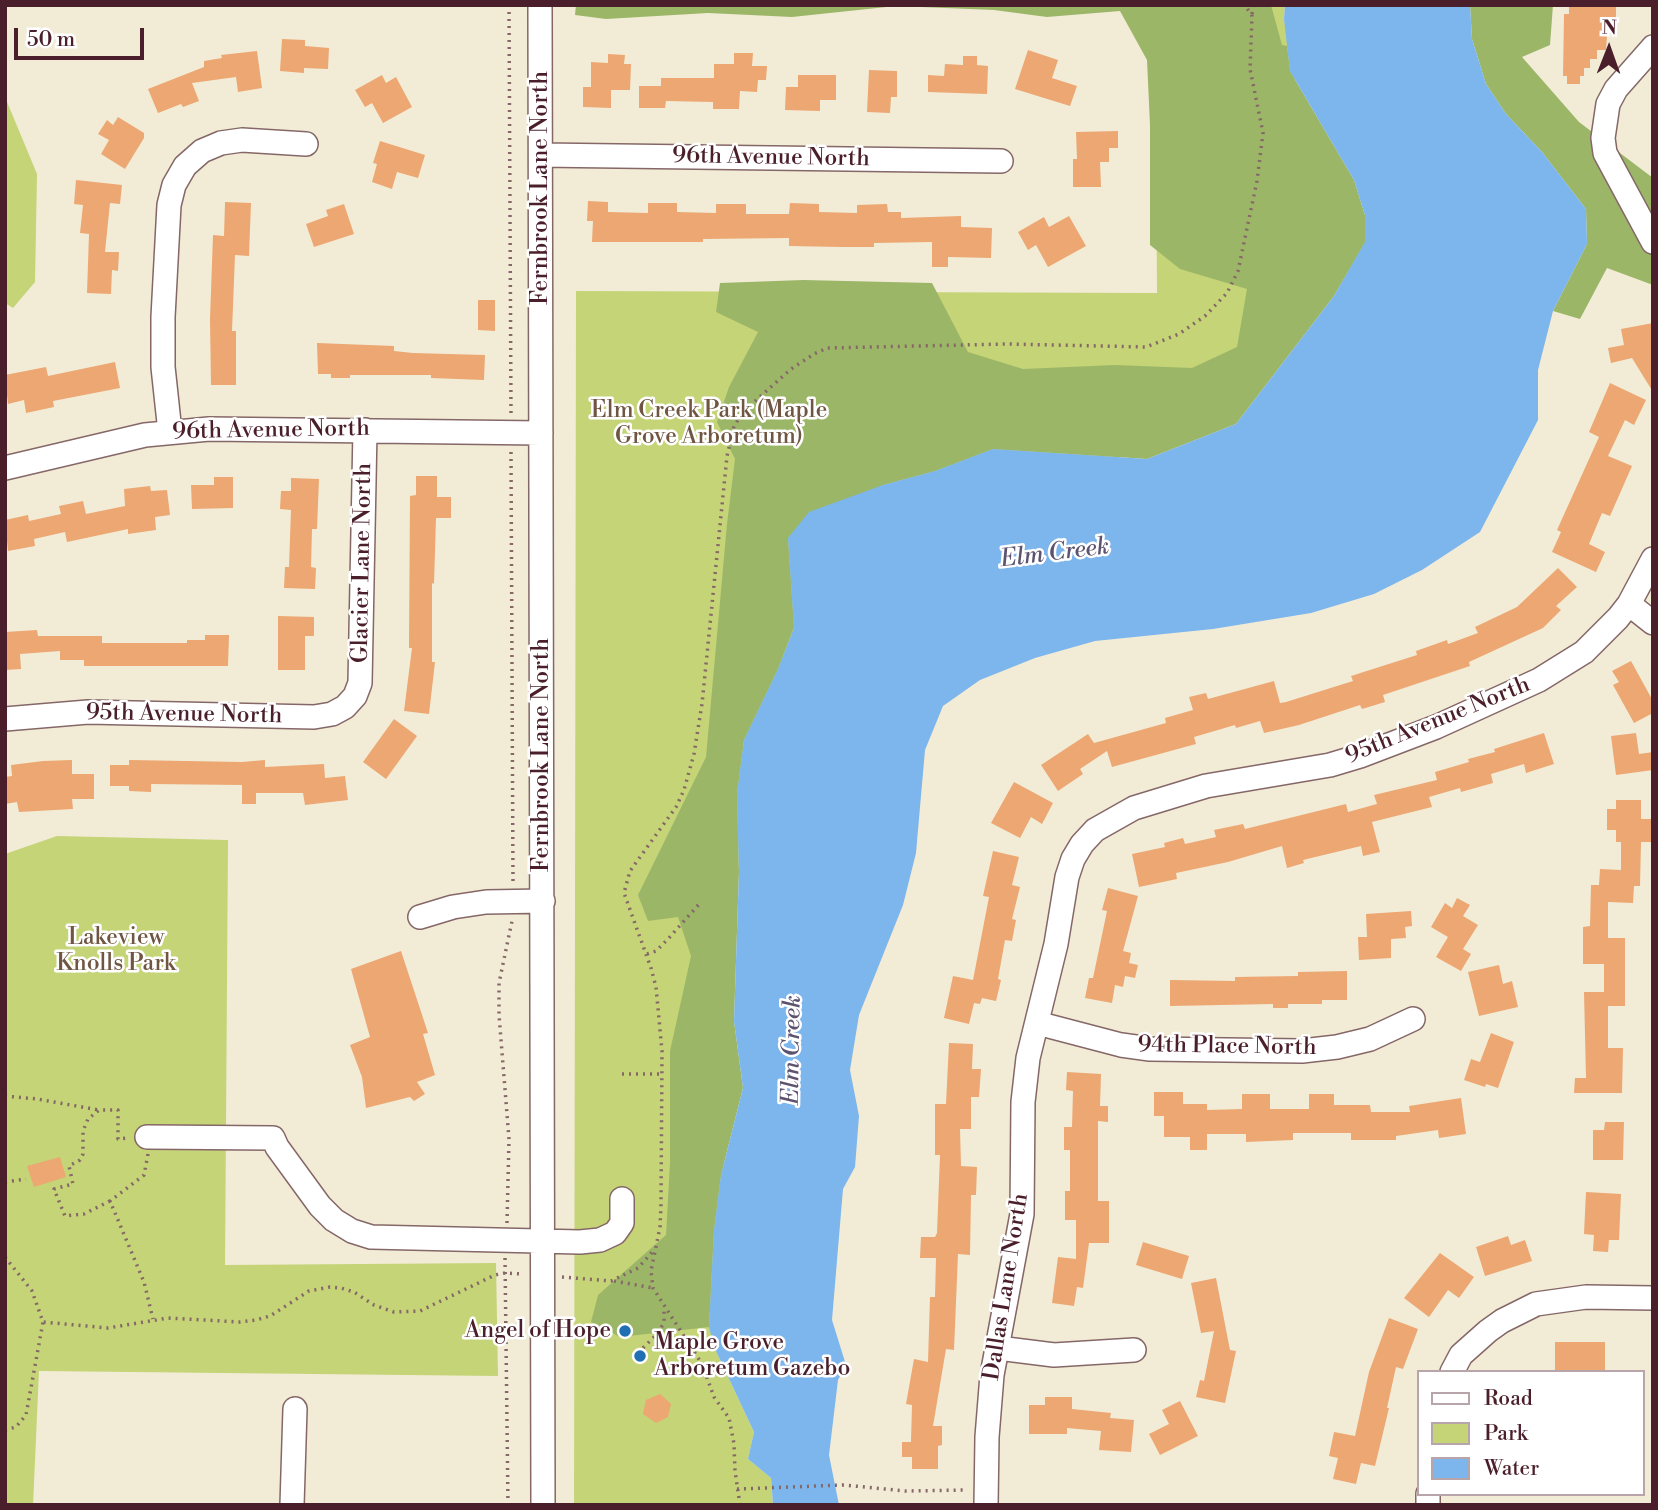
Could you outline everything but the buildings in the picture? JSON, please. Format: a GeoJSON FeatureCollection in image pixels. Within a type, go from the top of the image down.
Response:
{"type":"FeatureCollection","features":[{"type":"Feature","properties":{"kind":"street","name":"Fernbrook Lane North"},"geometry":{"type":"LineString","coordinates":[[540,5],[543,1505]]}},
{"type":"Feature","properties":{"kind":"street"},"geometry":{"type":"LineString","coordinates":[[1653,47],[1616,89],[1606,112],[1603,138],[1605,153],[1653,242]]}},
{"type":"Feature","properties":{"kind":"street"},"geometry":{"type":"LineString","coordinates":[[170,432],[163,367],[163,317],[169,205],[174,185],[185,166],[202,151],[221,143],[243,140],[306,144]]}},
{"type":"Feature","properties":{"kind":"street","name":"96th Avenue North"},"geometry":{"type":"LineString","coordinates":[[541,155],[1001,160]]}},
{"type":"Feature","properties":{"kind":"street","name":"96th Avenue North"},"geometry":{"type":"LineString","coordinates":[[5,468],[93,446],[170,432],[251,428],[541,433]]}},
{"type":"Feature","properties":{"kind":"street","name":"Glacier Lane North"},"geometry":{"type":"LineString","coordinates":[[355,695],[360,683],[365,430]]}},
{"type":"Feature","properties":{"kind":"street","name":"95th Avenue North"},"geometry":{"type":"LineString","coordinates":[[1095,830],[1122,814],[1168,796],[1219,784],[1330,765],[1436,727],[1539,680],[1565,665],[1604,632],[1629,604],[1653,559]]}},
{"type":"Feature","properties":{"kind":"street"},"geometry":{"type":"LineString","coordinates":[[1629,604],[1653,623]]}},
{"type":"Feature","properties":{"kind":"street","name":"95th Avenue North"},"geometry":{"type":"LineString","coordinates":[[5,719],[88,712],[314,717],[332,714],[345,707],[355,695]]}},
{"type":"Feature","properties":{"kind":"street","name":"Dallas Lane North"},"geometry":{"type":"LineString","coordinates":[[986,1497],[989,1406],[1022,1214],[1023,1102],[1028,1058],[1056,944],[1067,877],[1073,859],[1095,830]]}},
{"type":"Feature","properties":{"kind":"street"},"geometry":{"type":"LineString","coordinates":[[420,916],[486,902],[543,901]]}},
{"type":"Feature","properties":{"kind":"street","name":"94th Place North"},"geometry":{"type":"LineString","coordinates":[[1037,1023],[1121,1045],[1150,1049],[1302,1051],[1337,1047],[1370,1039],[1413,1019]]}},
{"type":"Feature","properties":{"kind":"street"},"geometry":{"type":"LineString","coordinates":[[147,1138],[273,1139],[320,1206],[334,1220],[352,1231],[371,1237],[600,1240],[615,1233],[622,1223],[622,1199]]}},
{"type":"Feature","properties":{"kind":"street"},"geometry":{"type":"LineString","coordinates":[[1453,1370],[1461,1355],[1488,1331],[1518,1312],[1553,1300],[1586,1297],[1653,1298]]}},
{"type":"Feature","properties":{"kind":"street"},"geometry":{"type":"LineString","coordinates":[[998,1348],[1054,1355],[1134,1350]]}},
{"type":"Feature","properties":{"kind":"street"},"geometry":{"type":"LineString","coordinates":[[292,1505],[295,1409]]}},
{"type":"Feature","properties":{"kind":"path"},"geometry":{"type":"LineString","coordinates":[[508,1505],[505,1273],[509,1139],[499,983],[512,930],[513,901],[509,5]]}},
{"type":"Feature","properties":{"kind":"path"},"geometry":{"type":"LineString","coordinates":[[1245,5],[1252,16]]}},
{"type":"Feature","properties":{"kind":"path"},"geometry":{"type":"LineString","coordinates":[[740,1505],[729,1418],[714,1397],[702,1364],[653,1288],[651,1271],[660,1227],[661,1205],[662,1051],[656,987],[647,954],[627,907],[624,893],[625,883],[639,858],[676,807],[684,790],[694,754],[702,704],[727,456],[734,426],[744,411],[792,369],[827,348],[1007,344],[1146,347],[1179,334],[1205,316],[1227,293],[1238,271],[1257,181],[1263,133],[1250,69],[1253,5]]}},
{"type":"Feature","properties":{"kind":"path"},"geometry":{"type":"LineString","coordinates":[[647,954],[656,951],[701,902]]}},
{"type":"Feature","properties":{"kind":"path"},"geometry":{"type":"LineString","coordinates":[[622,1074],[662,1074]]}},
{"type":"Feature","properties":{"kind":"path"},"geometry":{"type":"LineString","coordinates":[[5,1096],[99,1110],[118,1110],[118,1139],[147,1138],[148,1162],[144,1175],[110,1201],[83,1214],[65,1216],[54,1189],[73,1184],[69,1166],[80,1160],[83,1154],[83,1130],[88,1119],[99,1110]]}},
{"type":"Feature","properties":{"kind":"path"},"geometry":{"type":"LineString","coordinates":[[5,1182],[26,1179]]}},
{"type":"Feature","properties":{"kind":"path"},"geometry":{"type":"LineString","coordinates":[[110,1201],[144,1282],[153,1319]]}},
{"type":"Feature","properties":{"kind":"path"},"geometry":{"type":"LineString","coordinates":[[611,1280],[638,1268],[656,1247]]}},
{"type":"Feature","properties":{"kind":"path"},"geometry":{"type":"LineString","coordinates":[[5,1257],[32,1291],[43,1322],[26,1415],[16,1427],[5,1430]]}},
{"type":"Feature","properties":{"kind":"path"},"geometry":{"type":"LineString","coordinates":[[43,1322],[108,1328],[153,1319],[240,1322],[270,1316],[309,1291],[330,1287],[354,1292],[374,1305],[394,1312],[420,1311],[495,1275],[517,1274]]}},
{"type":"Feature","properties":{"kind":"path"},"geometry":{"type":"LineString","coordinates":[[561,1277],[611,1280],[653,1288]]}},
{"type":"Feature","properties":{"kind":"path"},"geometry":{"type":"LineString","coordinates":[[643,1348],[659,1332],[664,1322],[663,1305]]}},
{"type":"Feature","properties":{"kind":"path"},"geometry":{"type":"LineString","coordinates":[[737,1489],[844,1485],[986,1497]]}},
{"type":"Feature","properties":{"kind":"green space"},"geometry":{"type":"Polygon","coordinates":[[[576,5],[1271,5],[1282,45],[1287,46],[1290,71],[1354,180],[1365,215],[1365,243],[1334,296],[1236,424],[1147,459],[993,449],[935,471],[883,485],[788,538],[794,627],[778,669],[744,740],[737,794],[739,872],[734,1021],[743,1088],[721,1175],[714,1230],[709,1327],[620,1337],[591,1322],[598,1295],[666,1235],[670,1163],[670,1051],[691,956],[678,917],[648,921],[638,895],[706,757],[735,459],[717,422],[729,387],[758,332],[716,312],[720,283],[803,280],[932,283],[968,352],[1023,369],[1115,365],[1192,368],[1237,347],[1247,289],[1180,269],[1150,245],[1147,60],[1120,11],[1047,17],[994,10],[896,6],[792,17],[708,13],[606,19],[575,15],[576,5]]]}},
{"type":"Feature","properties":{"kind":"green space","name":"Elm Creek Park (Maple Grove Arboretum)"},"geometry":{"type":"Polygon","coordinates":[[[1155,5],[1285,5],[1284,19],[1334,296],[744,740],[715,1349],[754,1432],[748,1459],[771,1478],[773,1505],[574,1505],[576,291],[1157,293],[1155,5]]]}},
{"type":"Feature","properties":{"kind":"green space"},"geometry":{"type":"Polygon","coordinates":[[[1470,5],[1553,5],[1550,45],[1522,57],[1579,122],[1653,178],[1653,285],[1607,268],[1580,319],[1553,311],[1587,244],[1586,209],[1542,152],[1506,114],[1486,84],[1472,39],[1470,5]]]}},
{"type":"Feature","properties":{"kind":"green space"},"geometry":{"type":"Polygon","coordinates":[[[5,97],[37,174],[35,282],[13,308],[5,303],[5,97]]]}},
{"type":"Feature","properties":{"kind":"green space","name":"Lakeview Knolls Park"},"geometry":{"type":"Polygon","coordinates":[[[57,836],[228,840],[225,1265],[496,1263],[498,1376],[39,1371],[33,1505],[5,1505],[5,854],[57,836]]]}},
{"type":"Feature","properties":{"kind":"water","name":"Elm Creek"},"geometry":{"type":"Polygon","coordinates":[[[1285,5],[1470,5],[1472,39],[1486,84],[1506,114],[1542,152],[1586,209],[1587,244],[1553,311],[1538,370],[1538,420],[1480,532],[1422,570],[1374,594],[1311,613],[1213,629],[1095,641],[1035,658],[980,680],[943,706],[925,750],[916,853],[903,905],[859,1015],[850,1070],[859,1116],[855,1167],[843,1189],[832,1320],[846,1365],[838,1380],[829,1455],[839,1505],[773,1505],[771,1478],[748,1459],[754,1432],[715,1349],[709,1327],[714,1230],[721,1175],[743,1088],[734,1021],[739,872],[737,794],[744,740],[778,669],[794,628],[788,538],[809,512],[993,449],[1147,459],[1236,424],[1334,296],[1365,242],[1365,215],[1354,180],[1290,71],[1285,5]]]}},
{"type":"Feature","properties":{"kind":"place","name":"Angel of Hope"},"geometry":{"type":"Point","coordinates":[625,1331]}},
{"type":"Feature","properties":{"kind":"place","name":"Maple Grove Arboretum Gazebo"},"geometry":{"type":"Point","coordinates":[640,1356]}}]}
